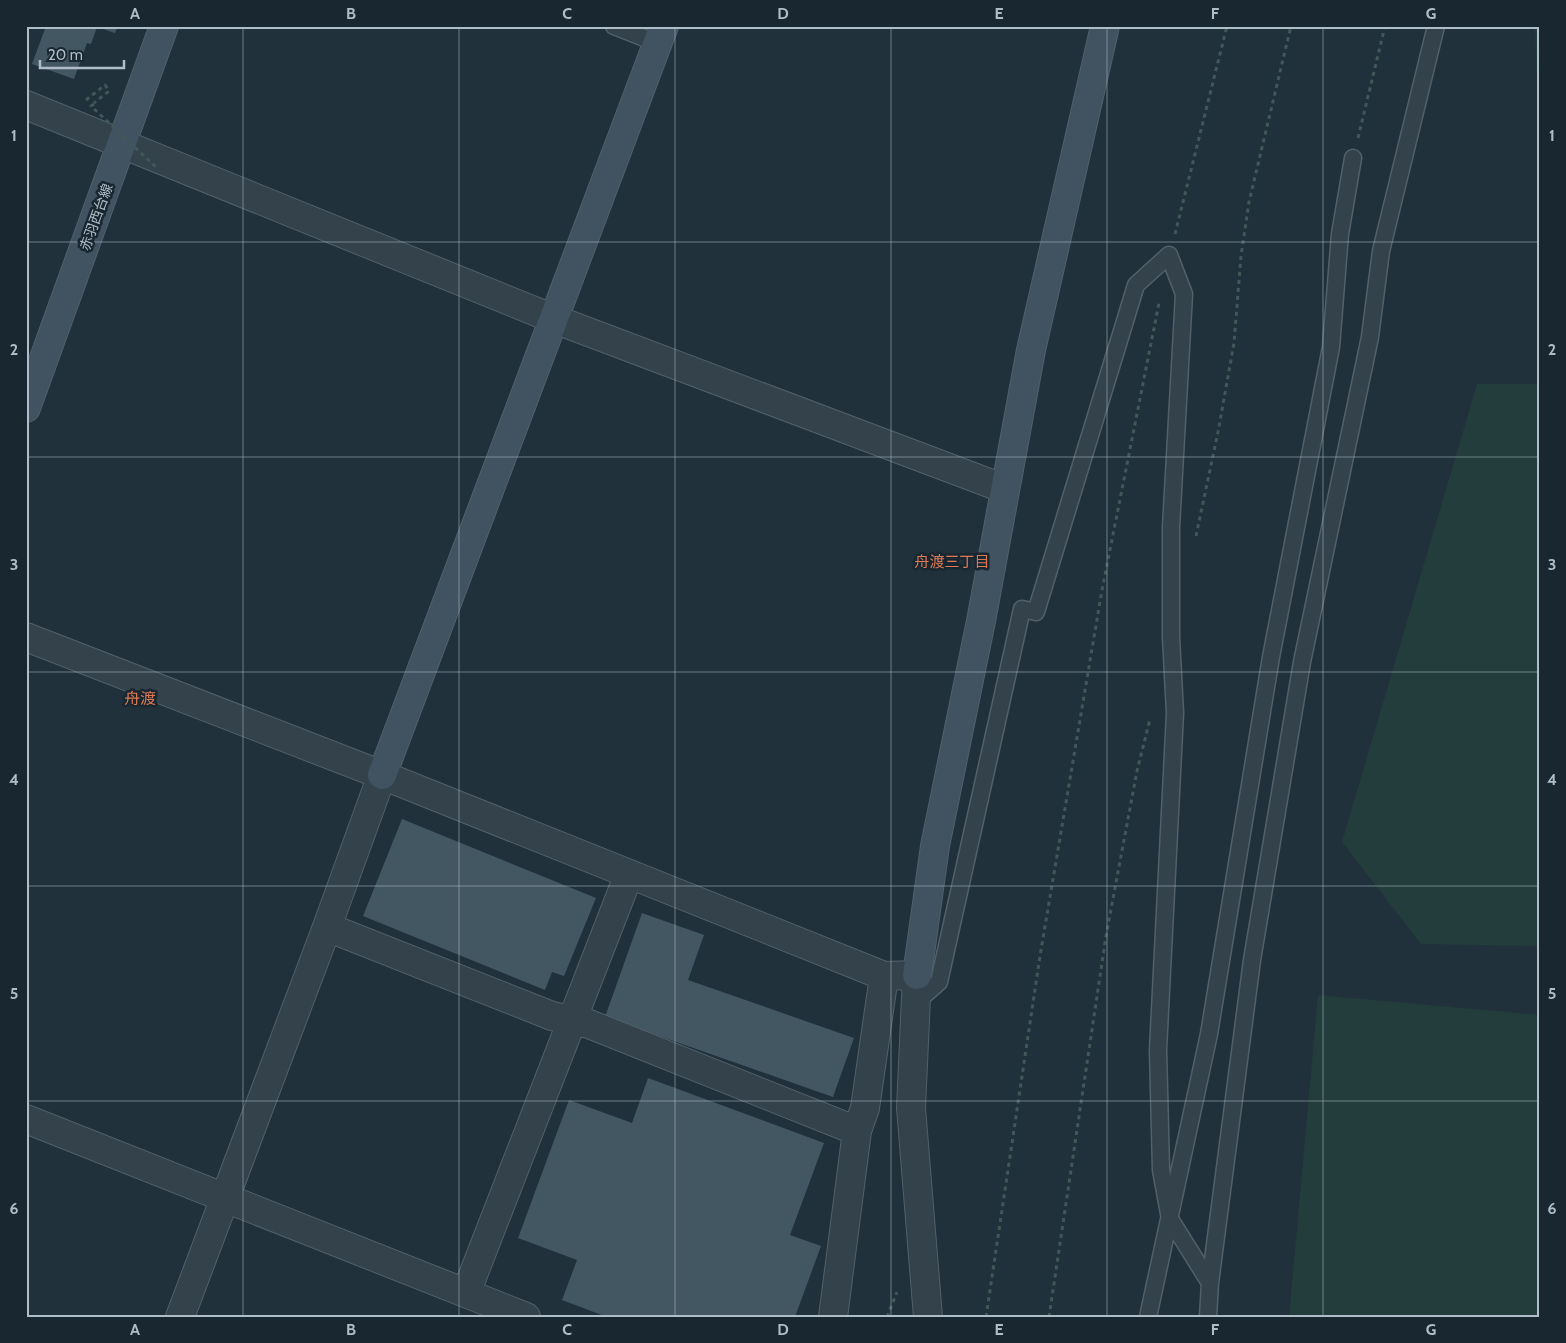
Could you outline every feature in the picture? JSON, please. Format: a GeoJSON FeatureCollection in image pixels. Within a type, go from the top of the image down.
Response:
{"type":"FeatureCollection","features":[{"type":"Feature","properties":{"kind":"street","name":"赤羽西台線"},"geometry":{"type":"LineString","coordinates":[[26,408],[164,26]]}},
{"type":"Feature","properties":{"kind":"street"},"geometry":{"type":"LineString","coordinates":[[928,1317],[911,1108],[917,975],[935,846],[981,621],[1031,350],[1104,26]]}},
{"type":"Feature","properties":{"kind":"street"},"geometry":{"type":"LineString","coordinates":[[180,1317],[660,35]]}},
{"type":"Feature","properties":{"kind":"street"},"geometry":{"type":"LineString","coordinates":[[26,105],[554,319],[1005,489]]}},
{"type":"Feature","properties":{"kind":"street"},"geometry":{"type":"LineString","coordinates":[[26,636],[382,775],[884,976],[917,975]]}},
{"type":"Feature","properties":{"kind":"street"},"geometry":{"type":"LineString","coordinates":[[466,1293],[629,874]]}},
{"type":"Feature","properties":{"kind":"street"},"geometry":{"type":"LineString","coordinates":[[327,927],[552,1016],[589,1024],[857,1130]]}},
{"type":"Feature","properties":{"kind":"street"},"geometry":{"type":"LineString","coordinates":[[833,1317],[857,1130],[865,1108],[884,976]]}},
{"type":"Feature","properties":{"kind":"street"},"geometry":{"type":"LineString","coordinates":[[26,1119],[526,1317]]}},
{"type":"Feature","properties":{"kind":"lane"},"geometry":{"type":"LineString","coordinates":[[614,26],[660,35]]}},
{"type":"Feature","properties":{"kind":"lane"},"geometry":{"type":"LineString","coordinates":[[1208,1317],[1210,1283],[1252,960],[1302,662],[1370,337],[1381,251],[1436,26]]}},
{"type":"Feature","properties":{"kind":"lane"},"geometry":{"type":"LineString","coordinates":[[1148,1317],[1209,1034],[1271,657],[1331,347],[1340,234],[1353,158]]}},
{"type":"Feature","properties":{"kind":"lane"},"geometry":{"type":"LineString","coordinates":[[915,1003],[939,982],[1022,609],[1036,612],[1136,285],[1169,255],[1184,294],[1172,526],[1172,637],[1175,713],[1158,1050],[1161,1170],[1170,1219],[1210,1283]]}},
{"type":"Feature","properties":{"kind":"path"},"geometry":{"type":"LineString","coordinates":[[1169,255],[1227,26]]}},
{"type":"Feature","properties":{"kind":"path"},"geometry":{"type":"LineString","coordinates":[[1353,158],[1385,26]]}},
{"type":"Feature","properties":{"kind":"path"},"geometry":{"type":"LineString","coordinates":[[82,104],[105,85],[109,91],[91,106],[156,167]]}},
{"type":"Feature","properties":{"kind":"path"},"geometry":{"type":"LineString","coordinates":[[986,1317],[1040,956],[1102,590],[1159,302]]}},
{"type":"Feature","properties":{"kind":"green space"},"geometry":{"type":"Polygon","coordinates":[[[1535,26],[1540,26],[1540,158],[1535,26]]]}},
{"type":"Feature","properties":{"kind":"green space"},"geometry":{"type":"Polygon","coordinates":[[[1477,384],[1540,384],[1540,946],[1421,944],[1342,842],[1477,384]]]}},
{"type":"Feature","properties":{"kind":"green space"},"geometry":{"type":"Polygon","coordinates":[[[1318,995],[1540,1015],[1540,1317],[1289,1317],[1318,995]]]}},
{"type":"Feature","properties":{"kind":"building"},"geometry":{"type":"Polygon","coordinates":[[[46,26],[118,26],[115,33],[97,27],[91,44],[87,43],[74,79],[32,64],[46,26]]]}},
{"type":"Feature","properties":{"kind":"building"},"geometry":{"type":"Polygon","coordinates":[[[402,819],[596,898],[564,976],[552,972],[545,990],[363,916],[402,819]]]}},
{"type":"Feature","properties":{"kind":"building"},"geometry":{"type":"Polygon","coordinates":[[[642,913],[704,935],[688,980],[854,1038],[833,1097],[605,1017],[642,913]]]}},
{"type":"Feature","properties":{"kind":"building"},"geometry":{"type":"Polygon","coordinates":[[[648,1078],[824,1143],[790,1235],[821,1246],[795,1317],[607,1317],[562,1300],[577,1260],[518,1238],[569,1100],[632,1123],[648,1078]]]}},
{"type":"Feature","properties":{"kind":"district","name":"舟渡三丁目"},"geometry":{"type":"Point","coordinates":[952,562]}},
{"type":"Feature","properties":{"kind":"district","name":"舟渡"},"geometry":{"type":"Point","coordinates":[140,698]}}]}
